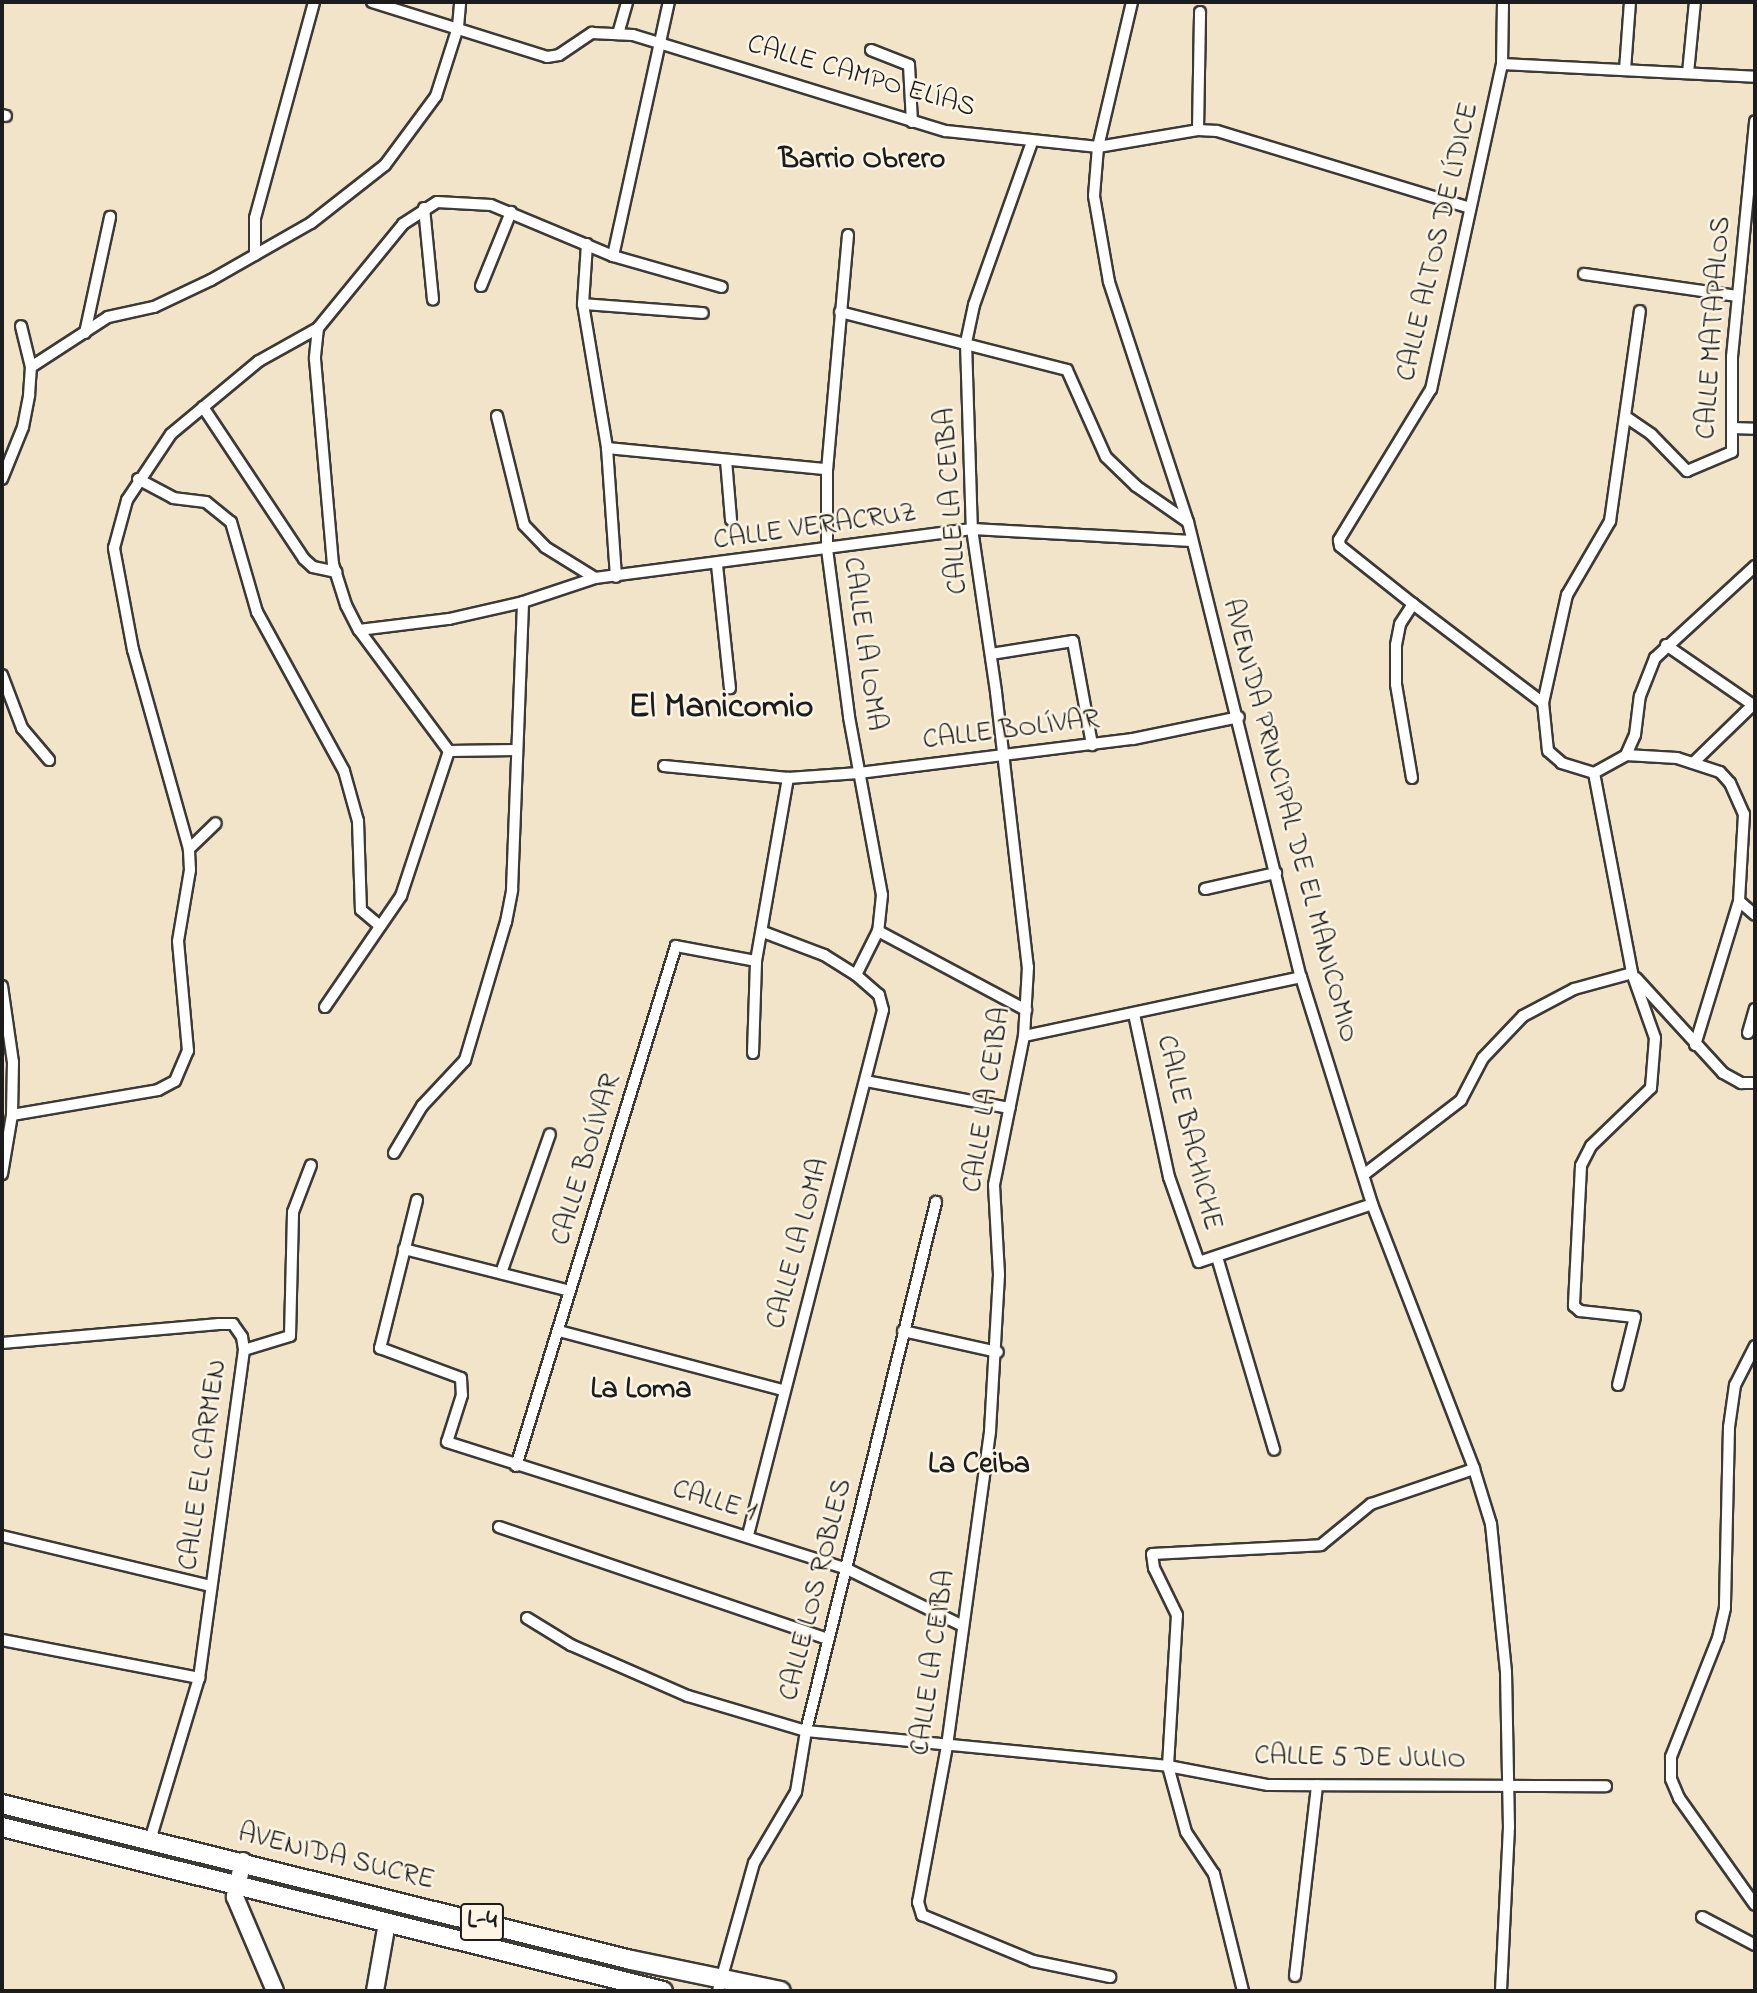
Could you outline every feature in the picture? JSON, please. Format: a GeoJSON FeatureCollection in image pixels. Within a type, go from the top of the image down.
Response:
{"type":"FeatureCollection","features":[{"type":"Feature","properties":{"kind":"main road","name":"AVENIDA SUCRE"},"geometry":{"type":"LineString","coordinates":[[2,1804],[243,1861],[720,1985],[781,1991]]}},
{"type":"Feature","properties":{"kind":"main road","name":"AVENIDA SUCRE"},"geometry":{"type":"LineString","coordinates":[[2,1827],[663,1991]]}},
{"type":"Feature","properties":{"kind":"street"},"geometry":{"type":"LineString","coordinates":[[255,255],[255,218],[314,2]]}},
{"type":"Feature","properties":{"kind":"street","name":"CALLE CAMPO ELÍAS"},"geometry":{"type":"LineString","coordinates":[[372,2],[553,57],[592,33],[618,34],[661,42],[912,122],[1032,142],[1098,147],[1198,130],[1312,158],[1471,208]]}},
{"type":"Feature","properties":{"kind":"street"},"geometry":{"type":"LineString","coordinates":[[31,367],[108,317],[154,307],[255,255],[310,223],[385,165],[436,96],[458,27],[460,2]]}},
{"type":"Feature","properties":{"kind":"street"},"geometry":{"type":"LineString","coordinates":[[618,34],[627,2]]}},
{"type":"Feature","properties":{"kind":"street"},"geometry":{"type":"LineString","coordinates":[[613,256],[669,2]]}},
{"type":"Feature","properties":{"kind":"street","name":"AVENIDA PRINCIPAL DE EL MANICOMIO"},"geometry":{"type":"LineString","coordinates":[[1132,2],[1098,147],[1094,196],[1109,282],[1188,522],[1301,976],[1366,1173],[1372,1205],[1474,1469],[1491,1524],[1501,1591],[1508,1783],[1501,1991]]}},
{"type":"Feature","properties":{"kind":"street","name":"CALLE ALTOS DE LÍDICE"},"geometry":{"type":"LineString","coordinates":[[1503,2],[1502,64],[1430,392],[1339,536],[1340,546],[1543,703]]}},
{"type":"Feature","properties":{"kind":"street"},"geometry":{"type":"LineString","coordinates":[[1625,70],[1630,2]]}},
{"type":"Feature","properties":{"kind":"street"},"geometry":{"type":"LineString","coordinates":[[1688,74],[1695,2]]}},
{"type":"Feature","properties":{"kind":"street"},"geometry":{"type":"LineString","coordinates":[[1198,130],[1200,12]]}},
{"type":"Feature","properties":{"kind":"street"},"geometry":{"type":"LineString","coordinates":[[871,50],[909,65],[912,122]]}},
{"type":"Feature","properties":{"kind":"street"},"geometry":{"type":"LineString","coordinates":[[1502,64],[1755,77]]}},
{"type":"Feature","properties":{"kind":"street","name":"CALLE MATAPALOS"},"geometry":{"type":"LineString","coordinates":[[1626,417],[1651,434],[1689,471],[1732,452],[1737,296],[1755,121]]}},
{"type":"Feature","properties":{"kind":"street","name":"CALLE LA CEIBA"},"geometry":{"type":"LineString","coordinates":[[1032,142],[974,305],[966,343],[972,529],[1023,902],[1026,1010],[1024,1036],[994,1185],[998,1352],[947,1746],[918,1893],[922,1915],[1033,1961],[1110,1978]]}},
{"type":"Feature","properties":{"kind":"street"},"geometry":{"type":"LineString","coordinates":[[12,1115],[158,1090],[178,1077],[188,1051],[178,941],[191,870],[189,849],[133,650],[115,561],[116,537],[138,479],[171,434],[259,361],[318,328],[386,242],[425,208],[451,200],[511,212],[613,256],[722,287]]}},
{"type":"Feature","properties":{"kind":"street"},"geometry":{"type":"LineString","coordinates":[[425,208],[433,300]]}},
{"type":"Feature","properties":{"kind":"street"},"geometry":{"type":"LineString","coordinates":[[481,286],[511,212]]}},
{"type":"Feature","properties":{"kind":"street"},"geometry":{"type":"LineString","coordinates":[[85,333],[110,216]]}},
{"type":"Feature","properties":{"kind":"street","name":"CALLE LA LOMA"},"geometry":{"type":"LineString","coordinates":[[848,234],[827,469],[827,548],[859,773],[881,880],[878,931],[856,975]]}},
{"type":"Feature","properties":{"kind":"street"},"geometry":{"type":"LineString","coordinates":[[587,244],[583,304],[607,448],[616,577]]}},
{"type":"Feature","properties":{"kind":"street"},"geometry":{"type":"LineString","coordinates":[[1584,274],[1737,296]]}},
{"type":"Feature","properties":{"kind":"street"},"geometry":{"type":"LineString","coordinates":[[583,304],[704,313]]}},
{"type":"Feature","properties":{"kind":"street"},"geometry":{"type":"LineString","coordinates":[[1640,311],[1610,521],[1567,595],[1543,703],[1548,751],[1562,763],[1594,773],[1626,755],[1692,763],[1720,772],[1743,805],[1739,901],[1695,1045]]}},
{"type":"Feature","properties":{"kind":"street"},"geometry":{"type":"LineString","coordinates":[[840,312],[1067,370],[1107,458],[1136,486],[1188,522]]}},
{"type":"Feature","properties":{"kind":"street"},"geometry":{"type":"LineString","coordinates":[[2,479],[23,428],[31,367],[21,326]]}},
{"type":"Feature","properties":{"kind":"street"},"geometry":{"type":"LineString","coordinates":[[318,328],[315,359],[336,572],[359,630],[449,751]]}},
{"type":"Feature","properties":{"kind":"street"},"geometry":{"type":"LineString","coordinates":[[203,407],[303,559],[313,567],[336,572]]}},
{"type":"Feature","properties":{"kind":"street"},"geometry":{"type":"LineString","coordinates":[[497,416],[524,525],[545,547],[595,578]]}},
{"type":"Feature","properties":{"kind":"street"},"geometry":{"type":"LineString","coordinates":[[1732,428],[1755,429]]}},
{"type":"Feature","properties":{"kind":"street"},"geometry":{"type":"LineString","coordinates":[[607,448],[827,469]]}},
{"type":"Feature","properties":{"kind":"street"},"geometry":{"type":"LineString","coordinates":[[726,460],[731,520]]}},
{"type":"Feature","properties":{"kind":"street"},"geometry":{"type":"LineString","coordinates":[[138,479],[156,492],[206,502],[231,522],[257,612],[344,771],[358,821],[361,910],[380,926]]}},
{"type":"Feature","properties":{"kind":"street","name":"CALLE VERACRUZ"},"geometry":{"type":"LineString","coordinates":[[359,630],[449,619],[523,602],[595,578],[717,565],[972,529],[1192,541]]}},
{"type":"Feature","properties":{"kind":"street"},"geometry":{"type":"LineString","coordinates":[[717,565],[730,688]]}},
{"type":"Feature","properties":{"kind":"street"},"geometry":{"type":"LineString","coordinates":[[1626,755],[1635,735],[1640,696],[1666,645],[1755,566]]}},
{"type":"Feature","properties":{"kind":"street"},"geometry":{"type":"LineString","coordinates":[[394,1153],[422,1106],[462,1065],[512,890],[523,602]]}},
{"type":"Feature","properties":{"kind":"street"},"geometry":{"type":"LineString","coordinates":[[1412,778],[1396,684],[1396,645],[1400,624],[1413,604]]}},
{"type":"Feature","properties":{"kind":"street"},"geometry":{"type":"LineString","coordinates":[[991,654],[1073,641],[1092,745]]}},
{"type":"Feature","properties":{"kind":"street"},"geometry":{"type":"LineString","coordinates":[[1666,645],[1754,704],[1692,763]]}},
{"type":"Feature","properties":{"kind":"street"},"geometry":{"type":"LineString","coordinates":[[2,676],[22,729],[49,760]]}},
{"type":"Feature","properties":{"kind":"street","name":"CALLE BOLÍVAR"},"geometry":{"type":"LineString","coordinates":[[664,766],[788,778],[859,773],[1001,753],[1092,745],[1238,717]]}},
{"type":"Feature","properties":{"kind":"street"},"geometry":{"type":"LineString","coordinates":[[449,751],[516,750]]}},
{"type":"Feature","properties":{"kind":"street"},"geometry":{"type":"LineString","coordinates":[[325,1007],[410,877],[449,751]]}},
{"type":"Feature","properties":{"kind":"street"},"geometry":{"type":"LineString","coordinates":[[1594,773],[1632,973],[1655,1038],[1651,1088],[1591,1146],[1581,1166],[1575,1307],[1635,1317],[1618,1385]]}},
{"type":"Feature","properties":{"kind":"street"},"geometry":{"type":"LineString","coordinates":[[752,1053],[756,961],[788,778]]}},
{"type":"Feature","properties":{"kind":"street"},"geometry":{"type":"LineString","coordinates":[[189,849],[216,823]]}},
{"type":"Feature","properties":{"kind":"street"},"geometry":{"type":"LineString","coordinates":[[1205,889],[1276,873]]}},
{"type":"Feature","properties":{"kind":"street"},"geometry":{"type":"LineString","coordinates":[[1739,901],[1755,915]]}},
{"type":"Feature","properties":{"kind":"street"},"geometry":{"type":"LineString","coordinates":[[878,931],[1026,1010]]}},
{"type":"Feature","properties":{"kind":"street","name":"CALLE LA LOMA"},"geometry":{"type":"LineString","coordinates":[[748,1535],[783,1390],[883,1010],[879,995],[856,975],[824,955],[763,932]]}},
{"type":"Feature","properties":{"kind":"street","name":"CALLE BOLÍVAR"},"geometry":{"type":"LineString","coordinates":[[516,1466],[676,946],[756,961]]}},
{"type":"Feature","properties":{"kind":"street"},"geometry":{"type":"LineString","coordinates":[[1632,973],[1723,1073],[1741,1083],[1755,1083]]}},
{"type":"Feature","properties":{"kind":"street"},"geometry":{"type":"LineString","coordinates":[[1366,1173],[1461,1100],[1483,1058],[1523,1016],[1574,989],[1632,973]]}},
{"type":"Feature","properties":{"kind":"street"},"geometry":{"type":"LineString","coordinates":[[1024,1036],[1301,976]]}},
{"type":"Feature","properties":{"kind":"street"},"geometry":{"type":"LineString","coordinates":[[2,1171],[12,1115],[13,1062],[3,993]]}},
{"type":"Feature","properties":{"kind":"street"},"geometry":{"type":"LineString","coordinates":[[1748,1033],[1755,1009]]}},
{"type":"Feature","properties":{"kind":"street","name":"CALLE BACHICHE"},"geometry":{"type":"LineString","coordinates":[[1134,1014],[1169,1177],[1200,1262],[1217,1257]]}},
{"type":"Feature","properties":{"kind":"street"},"geometry":{"type":"LineString","coordinates":[[866,1081],[1009,1108]]}},
{"type":"Feature","properties":{"kind":"street"},"geometry":{"type":"LineString","coordinates":[[501,1273],[550,1134]]}},
{"type":"Feature","properties":{"kind":"street"},"geometry":{"type":"LineString","coordinates":[[244,1350],[290,1336],[293,1212],[312,1165]]}},
{"type":"Feature","properties":{"kind":"street"},"geometry":{"type":"LineString","coordinates":[[418,1200],[404,1249],[570,1291]]}},
{"type":"Feature","properties":{"kind":"street","name":"CALLE LOS ROBLES"},"geometry":{"type":"LineString","coordinates":[[720,1985],[754,1863],[796,1792],[806,1731],[936,1202]]}},
{"type":"Feature","properties":{"kind":"street"},"geometry":{"type":"LineString","coordinates":[[1274,1450],[1217,1257],[1372,1205]]}},
{"type":"Feature","properties":{"kind":"street","name":"CALLE 1"},"geometry":{"type":"LineString","coordinates":[[404,1249],[380,1351],[461,1378],[462,1395],[447,1442],[516,1466],[748,1535],[847,1569],[961,1625]]}},
{"type":"Feature","properties":{"kind":"street","name":"CALLE EL CARMEN"},"geometry":{"type":"LineString","coordinates":[[2,1343],[233,1324],[244,1350],[199,1678],[150,1840]]}},
{"type":"Feature","properties":{"kind":"street"},"geometry":{"type":"LineString","coordinates":[[559,1331],[783,1390]]}},
{"type":"Feature","properties":{"kind":"street"},"geometry":{"type":"LineString","coordinates":[[903,1331],[998,1352]]}},
{"type":"Feature","properties":{"kind":"street"},"geometry":{"type":"LineString","coordinates":[[1755,1346],[1735,1385],[1729,1427],[1725,1608],[1718,1638],[1671,1757],[1671,1779],[1679,1798],[1755,1905]]}},
{"type":"Feature","properties":{"kind":"street"},"geometry":{"type":"LineString","coordinates":[[1243,1991],[1214,1874],[1186,1832],[1168,1766],[1177,1615],[1154,1568],[1154,1552],[1321,1545],[1371,1504],[1474,1469]]}},
{"type":"Feature","properties":{"kind":"street"},"geometry":{"type":"LineString","coordinates":[[499,1527],[828,1639]]}},
{"type":"Feature","properties":{"kind":"street"},"geometry":{"type":"LineString","coordinates":[[2,1536],[210,1586]]}},
{"type":"Feature","properties":{"kind":"street","name":"CALLE 5 DE JULIO"},"geometry":{"type":"LineString","coordinates":[[527,1618],[570,1645],[688,1696],[806,1731],[1168,1766],[1268,1785],[1508,1783],[1606,1786]]}},
{"type":"Feature","properties":{"kind":"street"},"geometry":{"type":"LineString","coordinates":[[2,1640],[199,1678]]}},
{"type":"Feature","properties":{"kind":"street"},"geometry":{"type":"LineString","coordinates":[[1295,1976],[1317,1785]]}},
{"type":"Feature","properties":{"kind":"street"},"geometry":{"type":"LineString","coordinates":[[243,1861],[235,1896],[250,1940],[276,1989]]}},
{"type":"Feature","properties":{"kind":"street"},"geometry":{"type":"LineString","coordinates":[[1702,1917],[1755,1945]]}},
{"type":"Feature","properties":{"kind":"street"},"geometry":{"type":"LineString","coordinates":[[375,1991],[387,1923]]}},
{"type":"Feature","properties":{"kind":"district","name":"Barrio Obrero"},"geometry":{"type":"Point","coordinates":[862,160]}},
{"type":"Feature","properties":{"kind":"district","name":"El Manicomio"},"geometry":{"type":"Point","coordinates":[721,708]}},
{"type":"Feature","properties":{"kind":"district","name":"La Loma"},"geometry":{"type":"Point","coordinates":[641,1390]}},
{"type":"Feature","properties":{"kind":"district","name":"La Ceiba"},"geometry":{"type":"Point","coordinates":[979,1465]}}]}
